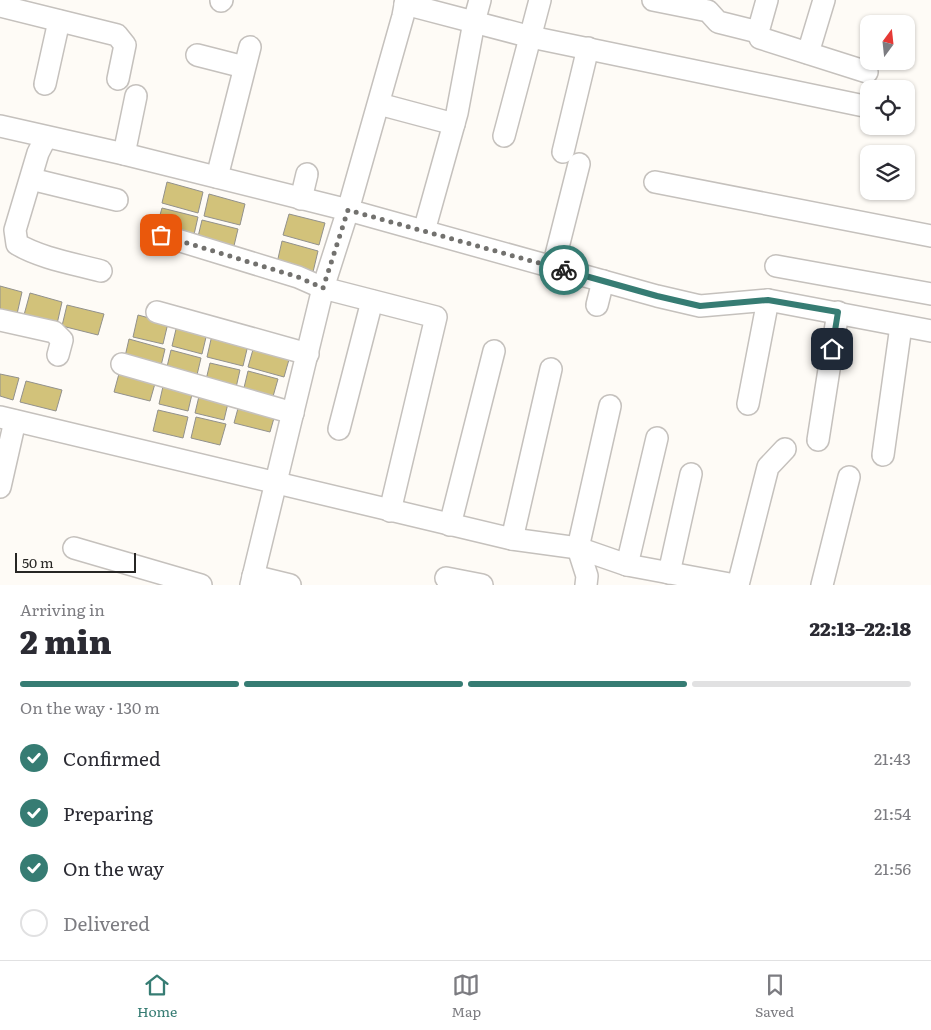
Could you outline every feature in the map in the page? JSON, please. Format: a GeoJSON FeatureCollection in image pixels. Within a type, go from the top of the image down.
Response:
{"type":"FeatureCollection","features":[{"type":"Feature","properties":{"kind":"street"},"geometry":{"type":"LineString","coordinates":[[424,231],[454,124],[480,0]]}},
{"type":"Feature","properties":{"kind":"street"},"geometry":{"type":"LineString","coordinates":[[504,136],[540,0]]}},
{"type":"Feature","properties":{"kind":"street"},"geometry":{"type":"LineString","coordinates":[[653,0],[709,5],[718,22],[758,32]]}},
{"type":"Feature","properties":{"kind":"street"},"geometry":{"type":"LineString","coordinates":[[767,0],[758,32],[760,38],[867,72]]}},
{"type":"Feature","properties":{"kind":"street"},"geometry":{"type":"LineString","coordinates":[[808,53],[824,0]]}},
{"type":"Feature","properties":{"kind":"street"},"geometry":{"type":"LineString","coordinates":[[290,585],[252,581],[323,288],[379,104],[403,16],[405,2],[531,37],[860,105]]}},
{"type":"Feature","properties":{"kind":"street"},"geometry":{"type":"LineString","coordinates":[[0,6],[117,35],[125,46],[118,79]]}},
{"type":"Feature","properties":{"kind":"street"},"geometry":{"type":"LineString","coordinates":[[45,84],[59,21]]}},
{"type":"Feature","properties":{"kind":"street"},"geometry":{"type":"LineString","coordinates":[[217,177],[250,47]]}},
{"type":"Feature","properties":{"kind":"street"},"geometry":{"type":"LineString","coordinates":[[553,267],[588,48]]}},
{"type":"Feature","properties":{"kind":"street"},"geometry":{"type":"LineString","coordinates":[[197,55],[244,67]]}},
{"type":"Feature","properties":{"kind":"street"},"geometry":{"type":"LineString","coordinates":[[124,154],[136,96]]}},
{"type":"Feature","properties":{"kind":"street"},"geometry":{"type":"LineString","coordinates":[[379,104],[454,124]]}},
{"type":"Feature","properties":{"kind":"street"},"geometry":{"type":"LineString","coordinates":[[0,126],[124,154],[348,210],[700,306],[768,300],[931,331]]}},
{"type":"Feature","properties":{"kind":"street"},"geometry":{"type":"LineString","coordinates":[[46,137],[38,153],[15,230],[17,244],[38,254],[101,271]]}},
{"type":"Feature","properties":{"kind":"street"},"geometry":{"type":"LineString","coordinates":[[301,199],[307,174]]}},
{"type":"Feature","properties":{"kind":"street"},"geometry":{"type":"LineString","coordinates":[[30,178],[117,200]]}},
{"type":"Feature","properties":{"kind":"street"},"geometry":{"type":"LineString","coordinates":[[655,182],[931,236]]}},
{"type":"Feature","properties":{"kind":"street"},"geometry":{"type":"LineString","coordinates":[[161,235],[298,277],[323,288],[436,317],[390,510]]}},
{"type":"Feature","properties":{"kind":"street"},"geometry":{"type":"LineString","coordinates":[[776,266],[931,294]]}},
{"type":"Feature","properties":{"kind":"street"},"geometry":{"type":"LineString","coordinates":[[597,305],[603,281]]}},
{"type":"Feature","properties":{"kind":"street"},"geometry":{"type":"LineString","coordinates":[[748,404],[768,300]]}},
{"type":"Feature","properties":{"kind":"street"},"geometry":{"type":"LineString","coordinates":[[339,429],[372,301]]}},
{"type":"Feature","properties":{"kind":"street"},"geometry":{"type":"LineString","coordinates":[[157,312],[308,354]]}},
{"type":"Feature","properties":{"kind":"street"},"geometry":{"type":"LineString","coordinates":[[818,440],[838,312]]}},
{"type":"Feature","properties":{"kind":"street"},"geometry":{"type":"LineString","coordinates":[[0,320],[54,332],[62,340],[58,355]]}},
{"type":"Feature","properties":{"kind":"street"},"geometry":{"type":"LineString","coordinates":[[883,455],[902,326]]}},
{"type":"Feature","properties":{"kind":"street"},"geometry":{"type":"LineString","coordinates":[[450,525],[494,351]]}},
{"type":"Feature","properties":{"kind":"street"},"geometry":{"type":"LineString","coordinates":[[122,364],[293,413]]}},
{"type":"Feature","properties":{"kind":"street"},"geometry":{"type":"LineString","coordinates":[[512,539],[551,369]]}},
{"type":"Feature","properties":{"kind":"street"},"geometry":{"type":"LineString","coordinates":[[586,585],[587,576],[578,548],[610,406]]}},
{"type":"Feature","properties":{"kind":"street"},"geometry":{"type":"LineString","coordinates":[[0,487],[8,419],[450,525],[512,539],[578,548],[627,565],[676,578],[737,585],[768,467],[785,449]]}},
{"type":"Feature","properties":{"kind":"street"},"geometry":{"type":"LineString","coordinates":[[627,565],[657,438]]}},
{"type":"Feature","properties":{"kind":"street"},"geometry":{"type":"LineString","coordinates":[[676,578],[691,474]]}},
{"type":"Feature","properties":{"kind":"street"},"geometry":{"type":"LineString","coordinates":[[822,585],[849,477]]}},
{"type":"Feature","properties":{"kind":"street"},"geometry":{"type":"LineString","coordinates":[[74,548],[201,585]]}},
{"type":"Feature","properties":{"kind":"street"},"geometry":{"type":"LineString","coordinates":[[446,578],[482,585]]}},
{"type":"Feature","properties":{"kind":"building"},"geometry":{"type":"Polygon","coordinates":[[[167,182],[203,192],[198,213],[162,203],[167,182]]]}},
{"type":"Feature","properties":{"kind":"building"},"geometry":{"type":"Polygon","coordinates":[[[209,194],[245,204],[240,225],[204,216],[209,194]]]}},
{"type":"Feature","properties":{"kind":"building"},"geometry":{"type":"Polygon","coordinates":[[[162,208],[198,217],[193,239],[156,229],[162,208]]]}},
{"type":"Feature","properties":{"kind":"building"},"geometry":{"type":"Polygon","coordinates":[[[289,214],[325,223],[319,245],[283,235],[289,214]]]}},
{"type":"Feature","properties":{"kind":"building"},"geometry":{"type":"Polygon","coordinates":[[[202,220],[238,229],[233,250],[197,241],[202,220]]]}},
{"type":"Feature","properties":{"kind":"building"},"geometry":{"type":"Polygon","coordinates":[[[282,241],[318,251],[313,272],[277,263],[282,241]]]}},
{"type":"Feature","properties":{"kind":"building"},"geometry":{"type":"Polygon","coordinates":[[[0,286],[22,292],[17,314],[0,309],[0,286]]]}},
{"type":"Feature","properties":{"kind":"building"},"geometry":{"type":"Polygon","coordinates":[[[30,293],[62,302],[57,324],[24,315],[30,293]]]}},
{"type":"Feature","properties":{"kind":"building"},"geometry":{"type":"Polygon","coordinates":[[[67,305],[104,314],[98,335],[62,326],[67,305]]]}},
{"type":"Feature","properties":{"kind":"building"},"geometry":{"type":"Polygon","coordinates":[[[138,315],[168,323],[163,344],[133,337],[138,315]]]}},
{"type":"Feature","properties":{"kind":"building"},"geometry":{"type":"Polygon","coordinates":[[[177,325],[207,333],[202,354],[172,346],[177,325]]]}},
{"type":"Feature","properties":{"kind":"building"},"geometry":{"type":"Polygon","coordinates":[[[212,335],[248,345],[243,366],[207,357],[212,335]]]}},
{"type":"Feature","properties":{"kind":"building"},"geometry":{"type":"Polygon","coordinates":[[[129,339],[165,349],[160,370],[124,361],[129,339]]]}},
{"type":"Feature","properties":{"kind":"building"},"geometry":{"type":"Polygon","coordinates":[[[254,346],[290,356],[284,377],[248,367],[254,346]]]}},
{"type":"Feature","properties":{"kind":"building"},"geometry":{"type":"Polygon","coordinates":[[[171,350],[201,358],[196,379],[166,371],[171,350]]]}},
{"type":"Feature","properties":{"kind":"building"},"geometry":{"type":"Polygon","coordinates":[[[210,363],[240,370],[235,392],[205,384],[210,363]]]}},
{"type":"Feature","properties":{"kind":"building"},"geometry":{"type":"Polygon","coordinates":[[[120,370],[156,380],[150,401],[114,392],[120,370]]]}},
{"type":"Feature","properties":{"kind":"building"},"geometry":{"type":"Polygon","coordinates":[[[248,371],[278,379],[272,400],[243,392],[248,371]]]}},
{"type":"Feature","properties":{"kind":"building"},"geometry":{"type":"Polygon","coordinates":[[[0,374],[19,378],[13,400],[0,396],[0,374]]]}},
{"type":"Feature","properties":{"kind":"building"},"geometry":{"type":"Polygon","coordinates":[[[26,381],[62,390],[56,411],[20,402],[26,381]]]}},
{"type":"Feature","properties":{"kind":"building"},"geometry":{"type":"Polygon","coordinates":[[[164,382],[193,390],[188,411],[159,404],[164,382]]]}},
{"type":"Feature","properties":{"kind":"building"},"geometry":{"type":"Polygon","coordinates":[[[200,392],[229,399],[224,420],[195,413],[200,392]]]}},
{"type":"Feature","properties":{"kind":"building"},"geometry":{"type":"Polygon","coordinates":[[[240,401],[276,411],[270,432],[234,423],[240,401]]]}},
{"type":"Feature","properties":{"kind":"building"},"geometry":{"type":"Polygon","coordinates":[[[158,410],[188,417],[183,438],[153,431],[158,410]]]}},
{"type":"Feature","properties":{"kind":"building"},"geometry":{"type":"Polygon","coordinates":[[[196,417],[226,424],[220,445],[191,438],[196,417]]]}},
{"type":"Feature","properties":{"kind":"way so far"},"geometry":{"type":"LineString","coordinates":[[161,235],[298,277],[323,288],[348,210],[564,270]]}},
{"type":"Feature","properties":{"kind":"route"},"geometry":{"type":"LineString","coordinates":[[564,270],[700,306],[768,300],[838,312],[832,349]]}}]}
